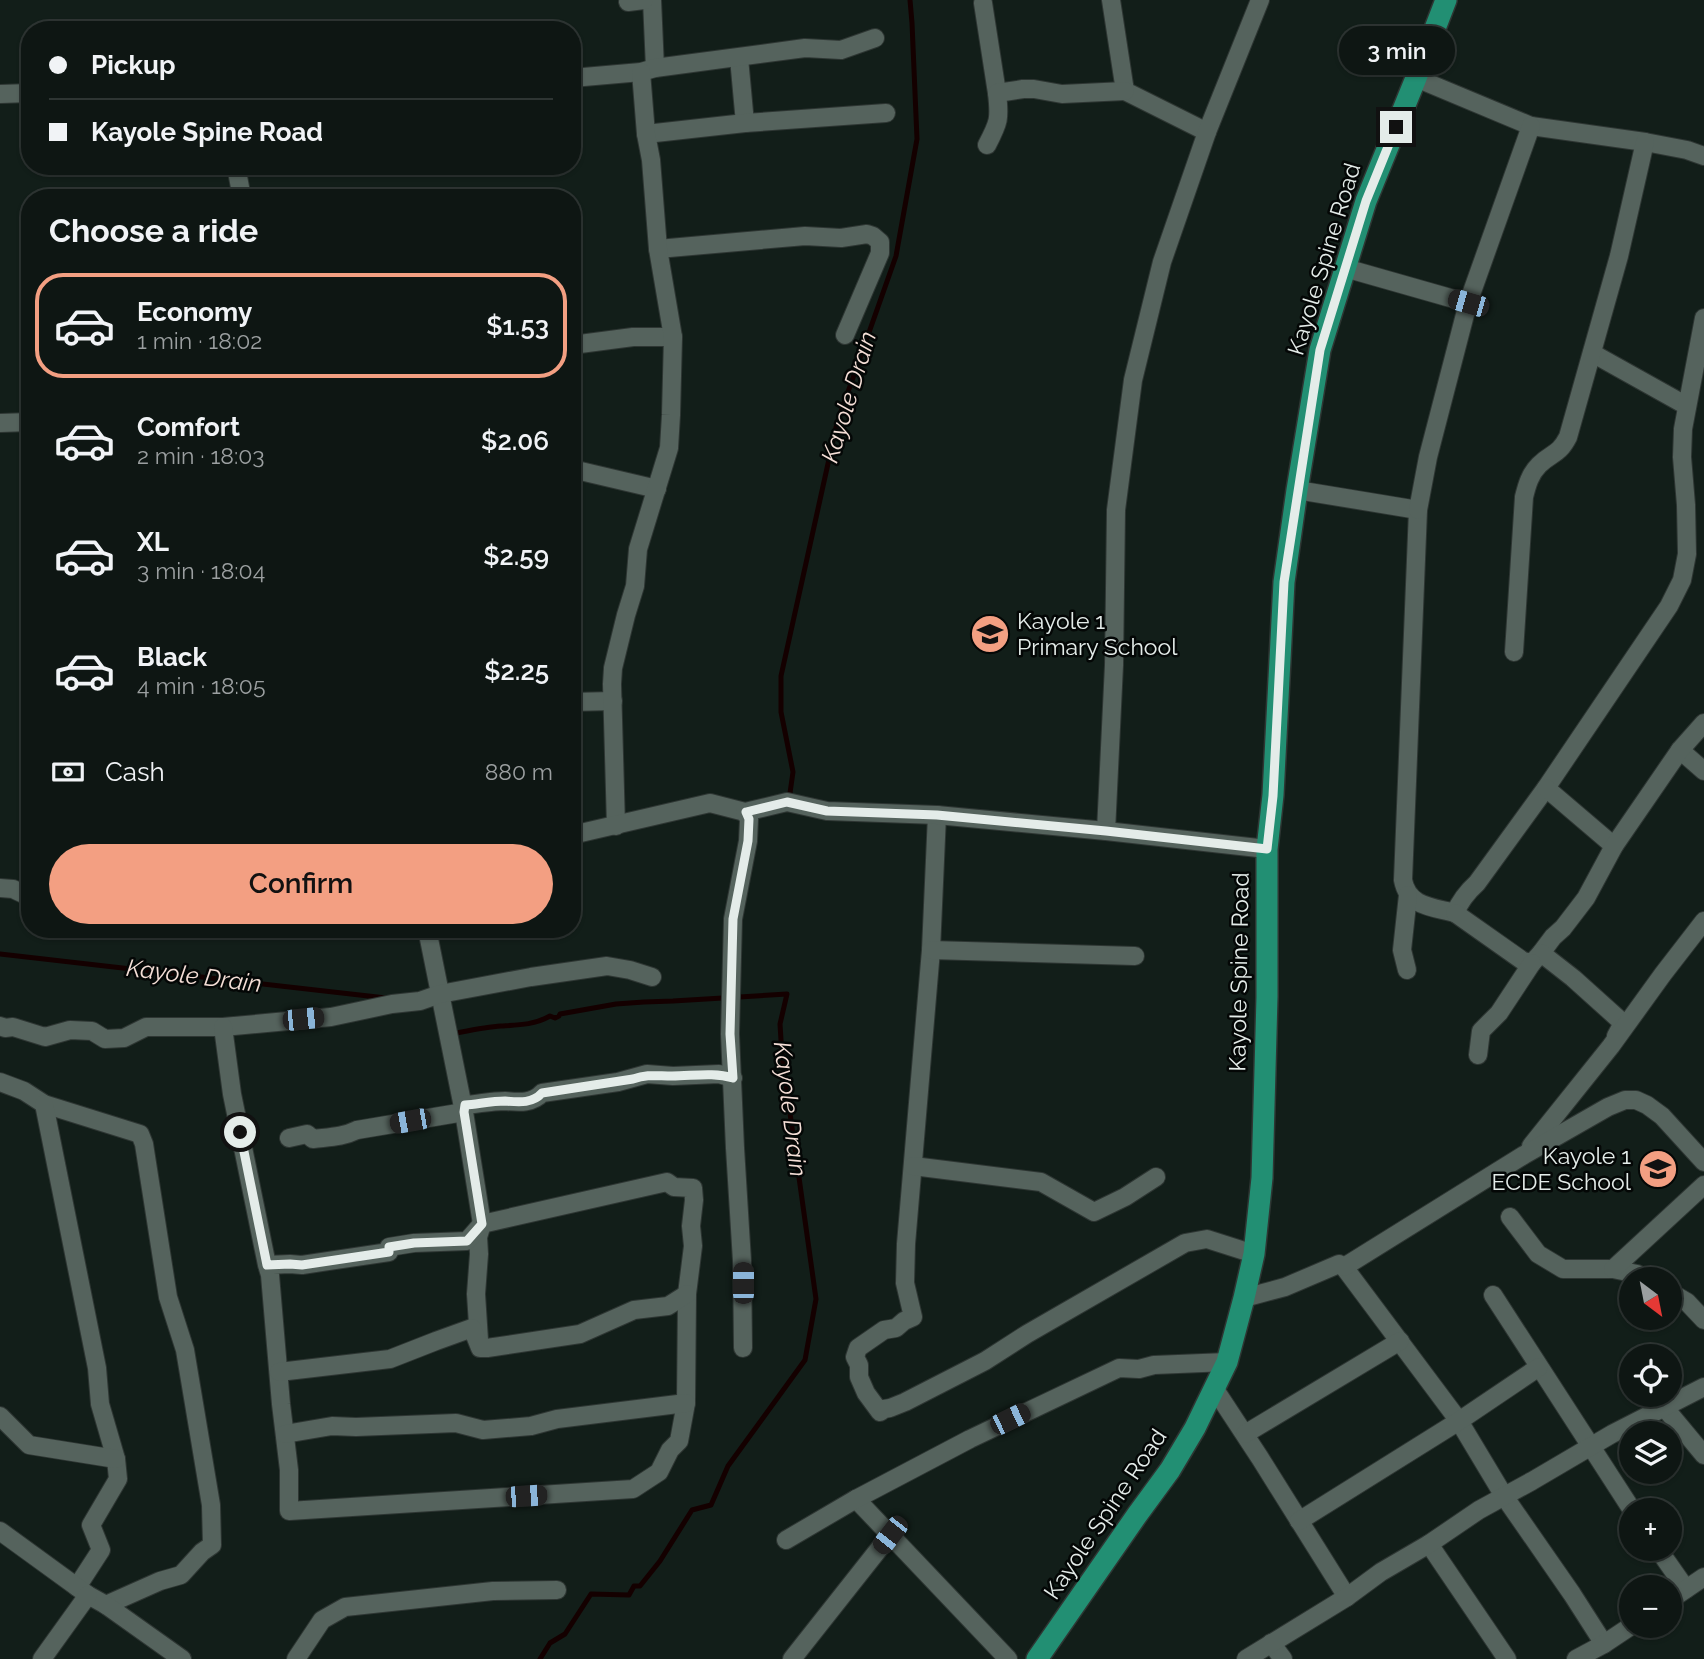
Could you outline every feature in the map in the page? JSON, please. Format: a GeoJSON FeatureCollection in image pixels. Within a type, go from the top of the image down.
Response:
{"type":"FeatureCollection","features":[{"type":"Feature","properties":{"kind":"main road","name":"Kayole Spine Road"},"geometry":{"type":"LineString","coordinates":[[1037,1659],[1170,1470],[1195,1428],[1227,1362],[1244,1298],[1254,1254],[1262,1178],[1267,997],[1267,849],[1273,796],[1284,582],[1297,490],[1320,350],[1366,201],[1446,0]]}},
{"type":"Feature","properties":{"kind":"street"},"geometry":{"type":"LineString","coordinates":[[616,825],[613,668],[635,586],[638,550],[668,448],[671,415],[673,337],[658,249],[651,160],[646,134],[652,0]]}},
{"type":"Feature","properties":{"kind":"street"},"geometry":{"type":"LineString","coordinates":[[1111,0],[1125,91]]}},
{"type":"Feature","properties":{"kind":"street"},"geometry":{"type":"LineString","coordinates":[[1106,831],[1114,665],[1116,510],[1133,380],[1163,262],[1207,132],[1260,0]]}},
{"type":"Feature","properties":{"kind":"street"},"geometry":{"type":"LineString","coordinates":[[983,3],[999,110],[998,124],[987,145]]}},
{"type":"Feature","properties":{"kind":"street"},"geometry":{"type":"LineString","coordinates":[[581,77],[805,48],[841,50],[875,38]]}},
{"type":"Feature","properties":{"kind":"street"},"geometry":{"type":"LineString","coordinates":[[739,58],[745,123]]}},
{"type":"Feature","properties":{"kind":"street"},"geometry":{"type":"LineString","coordinates":[[1416,78],[1531,126],[1645,142],[1704,156]]}},
{"type":"Feature","properties":{"kind":"street"},"geometry":{"type":"LineString","coordinates":[[997,93],[1023,89],[1062,94],[1125,91],[1207,132]]}},
{"type":"Feature","properties":{"kind":"street"},"geometry":{"type":"LineString","coordinates":[[0,94],[21,93]]}},
{"type":"Feature","properties":{"kind":"street"},"geometry":{"type":"LineString","coordinates":[[646,134],[745,123],[886,113]]}},
{"type":"Feature","properties":{"kind":"street"},"geometry":{"type":"LineString","coordinates":[[1531,126],[1468,303],[1428,457],[1418,510],[1403,880],[1408,895],[1418,904],[1455,914],[1523,961],[1537,958],[1573,978],[1623,1023],[1611,1046]]}},
{"type":"Feature","properties":{"kind":"street"},"geometry":{"type":"LineString","coordinates":[[1514,652],[1527,482],[1538,466],[1561,450],[1568,436],[1619,256],[1645,142]]}},
{"type":"Feature","properties":{"kind":"street"},"geometry":{"type":"LineString","coordinates":[[658,249],[805,236],[873,236],[880,242],[880,253],[845,335]]}},
{"type":"Feature","properties":{"kind":"street"},"geometry":{"type":"LineString","coordinates":[[1345,268],[1468,303]]}},
{"type":"Feature","properties":{"kind":"street"},"geometry":{"type":"LineString","coordinates":[[1455,914],[1460,903],[1546,788],[1669,606],[1682,580],[1687,554],[1683,429],[1704,318]]}},
{"type":"Feature","properties":{"kind":"street"},"geometry":{"type":"LineString","coordinates":[[581,344],[633,337],[673,337]]}},
{"type":"Feature","properties":{"kind":"street"},"geometry":{"type":"LineString","coordinates":[[1592,353],[1687,406]]}},
{"type":"Feature","properties":{"kind":"street"},"geometry":{"type":"LineString","coordinates":[[0,423],[21,422]]}},
{"type":"Feature","properties":{"kind":"street"},"geometry":{"type":"LineString","coordinates":[[581,470],[657,489]]}},
{"type":"Feature","properties":{"kind":"street"},"geometry":{"type":"LineString","coordinates":[[1297,490],[1418,510]]}},
{"type":"Feature","properties":{"kind":"street"},"geometry":{"type":"LineString","coordinates":[[581,702],[612,701]]}},
{"type":"Feature","properties":{"kind":"street"},"geometry":{"type":"LineString","coordinates":[[1478,1055],[1481,1031],[1499,1013],[1537,958],[1586,898],[1614,846],[1680,750],[1704,723]]}},
{"type":"Feature","properties":{"kind":"street"},"geometry":{"type":"LineString","coordinates":[[1680,750],[1704,771]]}},
{"type":"Feature","properties":{"kind":"street"},"geometry":{"type":"LineString","coordinates":[[1546,788],[1614,846]]}},
{"type":"Feature","properties":{"kind":"street"},"geometry":{"type":"LineString","coordinates":[[581,833],[710,803],[746,812],[787,802],[827,811],[937,815],[1267,849]]}},
{"type":"Feature","properties":{"kind":"street"},"geometry":{"type":"LineString","coordinates":[[743,1348],[742,1261],[730,1034],[733,919],[748,841],[749,819],[746,812]]}},
{"type":"Feature","properties":{"kind":"street"},"geometry":{"type":"LineString","coordinates":[[937,815],[931,950],[906,1244],[905,1283],[913,1317],[897,1328],[884,1330],[858,1348],[855,1357],[866,1393],[880,1412],[905,1402],[985,1361],[1185,1243],[1207,1239],[1254,1254]]}},
{"type":"Feature","properties":{"kind":"street"},"geometry":{"type":"LineString","coordinates":[[0,888],[21,893]]}},
{"type":"Feature","properties":{"kind":"street"},"geometry":{"type":"LineString","coordinates":[[1407,970],[1402,950],[1408,895]]}},
{"type":"Feature","properties":{"kind":"street"},"geometry":{"type":"LineString","coordinates":[[1524,1155],[1611,1046],[1704,921]]}},
{"type":"Feature","properties":{"kind":"street"},"geometry":{"type":"LineString","coordinates":[[429,938],[464,1112],[482,1224],[478,1237],[476,1294],[480,1348]]}},
{"type":"Feature","properties":{"kind":"street"},"geometry":{"type":"LineString","coordinates":[[931,950],[1135,956]]}},
{"type":"Feature","properties":{"kind":"street"},"geometry":{"type":"LineString","coordinates":[[0,1026],[13,1027],[45,1037],[71,1030],[92,1031],[105,1038],[124,1038],[146,1027],[223,1027],[331,1017],[531,977],[607,967],[652,977]]}},
{"type":"Feature","properties":{"kind":"street"},"geometry":{"type":"LineString","coordinates":[[223,1027],[232,1094],[267,1265],[270,1275],[289,1470],[289,1511],[633,1489],[659,1472],[670,1450],[679,1441],[686,1403],[687,1294],[693,1246],[693,1188],[674,1187],[667,1182],[482,1224],[467,1241],[414,1243],[389,1247],[389,1252],[302,1265],[267,1265]]}},
{"type":"Feature","properties":{"kind":"street"},"geometry":{"type":"LineString","coordinates":[[464,1112],[465,1105],[530,1101],[542,1093],[633,1079],[647,1074],[719,1074],[733,1078]]}},
{"type":"Feature","properties":{"kind":"street"},"geometry":{"type":"LineString","coordinates":[[0,1082],[24,1091],[44,1104],[140,1134],[144,1144],[168,1297],[185,1350],[211,1505],[212,1545],[181,1575],[160,1581],[106,1605]]}},
{"type":"Feature","properties":{"kind":"street"},"geometry":{"type":"LineString","coordinates":[[1344,1266],[1524,1155],[1625,1100],[1636,1100],[1662,1116],[1704,1161]]}},
{"type":"Feature","properties":{"kind":"street"},"geometry":{"type":"LineString","coordinates":[[42,1659],[82,1591],[101,1550],[91,1525],[118,1479],[116,1459],[100,1404],[97,1368],[44,1104]]}},
{"type":"Feature","properties":{"kind":"street"},"geometry":{"type":"LineString","coordinates":[[289,1138],[307,1134],[313,1139],[336,1137],[357,1130],[464,1112]]}},
{"type":"Feature","properties":{"kind":"street"},"geometry":{"type":"LineString","coordinates":[[913,1166],[1041,1182],[1094,1212],[1125,1197],[1156,1177]]}},
{"type":"Feature","properties":{"kind":"street"},"geometry":{"type":"LineString","coordinates":[[1613,1269],[1704,1185]]}},
{"type":"Feature","properties":{"kind":"street"},"geometry":{"type":"LineString","coordinates":[[1510,1217],[1538,1254],[1563,1269],[1619,1270]]}},
{"type":"Feature","properties":{"kind":"street"},"geometry":{"type":"LineString","coordinates":[[1244,1298],[1285,1287],[1339,1264],[1344,1266],[1459,1421],[1504,1496],[1604,1644]]}},
{"type":"Feature","properties":{"kind":"street"},"geometry":{"type":"LineString","coordinates":[[480,1348],[580,1334],[634,1310],[668,1306],[687,1294]]}},
{"type":"Feature","properties":{"kind":"street"},"geometry":{"type":"LineString","coordinates":[[1493,1295],[1624,1498]]}},
{"type":"Feature","properties":{"kind":"street"},"geometry":{"type":"LineString","coordinates":[[1682,1299],[1704,1321]]}},
{"type":"Feature","properties":{"kind":"street"},"geometry":{"type":"LineString","coordinates":[[279,1372],[390,1359],[472,1328],[480,1348]]}},
{"type":"Feature","properties":{"kind":"street"},"geometry":{"type":"LineString","coordinates":[[1245,1434],[1400,1341]]}},
{"type":"Feature","properties":{"kind":"street"},"geometry":{"type":"LineString","coordinates":[[786,1540],[856,1499],[970,1439],[1119,1368],[1139,1369],[1154,1364],[1227,1362]]}},
{"type":"Feature","properties":{"kind":"street"},"geometry":{"type":"LineString","coordinates":[[1299,1521],[1459,1421],[1539,1367]]}},
{"type":"Feature","properties":{"kind":"street"},"geometry":{"type":"LineString","coordinates":[[1682,1398],[1704,1387]]}},
{"type":"Feature","properties":{"kind":"street"},"geometry":{"type":"LineString","coordinates":[[1214,1388],[1347,1597]]}},
{"type":"Feature","properties":{"kind":"street"},"geometry":{"type":"LineString","coordinates":[[285,1434],[332,1426],[456,1423],[483,1430],[531,1426],[557,1419],[686,1403]]}},
{"type":"Feature","properties":{"kind":"street"},"geometry":{"type":"LineString","coordinates":[[1246,1659],[1347,1597],[1381,1572],[1479,1510],[1591,1445],[1664,1407],[1704,1455]]}},
{"type":"Feature","properties":{"kind":"street"},"geometry":{"type":"LineString","coordinates":[[0,1416],[29,1446],[116,1459]]}},
{"type":"Feature","properties":{"kind":"street"},"geometry":{"type":"LineString","coordinates":[[856,1499],[1008,1659]]}},
{"type":"Feature","properties":{"kind":"street"},"geometry":{"type":"LineString","coordinates":[[1,1533],[182,1659]]}},
{"type":"Feature","properties":{"kind":"street"},"geometry":{"type":"LineString","coordinates":[[792,1659],[890,1535]]}},
{"type":"Feature","properties":{"kind":"street"},"geometry":{"type":"LineString","coordinates":[[1429,1544],[1507,1659]]}},
{"type":"Feature","properties":{"kind":"street"},"geometry":{"type":"LineString","coordinates":[[1666,1561],[1686,1589]]}},
{"type":"Feature","properties":{"kind":"street"},"geometry":{"type":"LineString","coordinates":[[1682,1592],[1704,1577]]}},
{"type":"Feature","properties":{"kind":"street"},"geometry":{"type":"LineString","coordinates":[[296,1659],[321,1620],[345,1607],[493,1591],[557,1590]]}},
{"type":"Feature","properties":{"kind":"street"},"geometry":{"type":"LineString","coordinates":[[1576,1659],[1619,1634]]}},
{"type":"Feature","properties":{"kind":"street"},"geometry":{"type":"LineString","coordinates":[[1272,1643],[1283,1659]]}},
{"type":"Feature","properties":{"kind":"waterway","name":"Kayole Drain"},"geometry":{"type":"LineString","coordinates":[[790,793],[793,772],[781,712],[781,676],[837,423],[896,256],[917,139],[910,0]]}},
{"type":"Feature","properties":{"kind":"waterway","name":"Kayole Drain"},"geometry":{"type":"LineString","coordinates":[[0,954],[386,998]]}},
{"type":"Feature","properties":{"kind":"waterway","name":"Kayole Drain"},"geometry":{"type":"LineString","coordinates":[[451,1034],[526,1024],[550,1016],[555,1018],[560,1014],[616,1004],[787,994],[780,1024],[782,1056],[816,1299],[805,1360],[728,1466],[711,1505],[692,1510],[660,1561],[640,1586],[634,1586],[629,1595],[591,1594],[565,1634],[550,1643],[540,1659]]}},
{"type":"Feature","properties":{"kind":"place","name":"Kayole 1 Primary School"},"geometry":{"type":"Point","coordinates":[990,634]}},
{"type":"Feature","properties":{"kind":"place","name":"Kayole 1 ECDE School"},"geometry":{"type":"Point","coordinates":[1658,1169]}},
{"type":"Feature","properties":{"kind":"route"},"geometry":{"type":"LineString","coordinates":[[240,1132],[267,1265],[302,1265],[389,1252],[389,1247],[414,1243],[467,1241],[482,1224],[465,1105],[530,1101],[542,1093],[633,1079],[647,1074],[719,1074],[733,1078],[730,1034],[733,919],[748,841],[749,819],[746,812],[787,802],[827,811],[937,815],[1267,849],[1273,796],[1284,582],[1320,350],[1366,201],[1396,127]]}}]}
